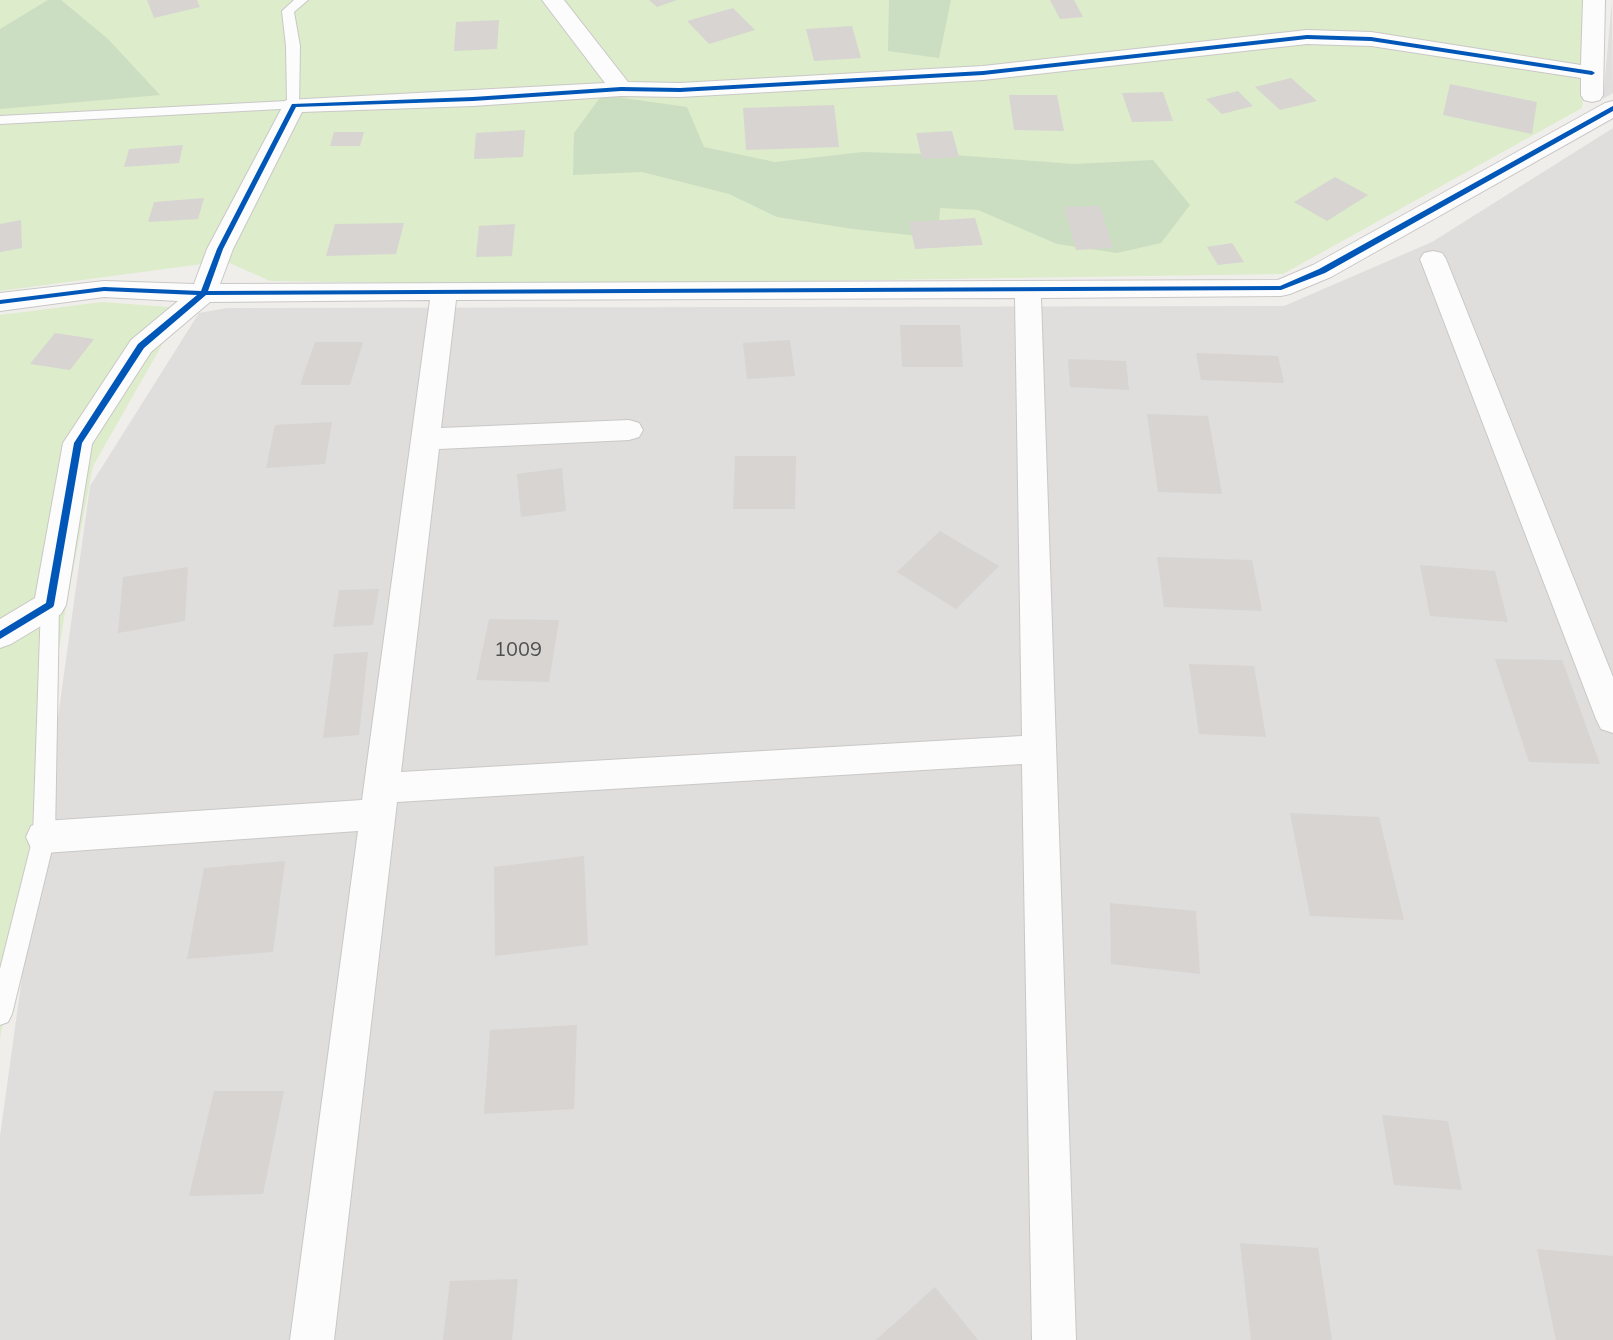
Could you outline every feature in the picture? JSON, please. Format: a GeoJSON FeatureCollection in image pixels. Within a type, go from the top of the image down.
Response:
{"type":"FeatureCollection","features":[{"type":"Feature","properties":{"kind":"street"},"geometry":{"type":"LineString","coordinates":[[553,0],[621,90]]}},
{"type":"Feature","properties":{"kind":"street"},"geometry":{"type":"LineString","coordinates":[[0,302],[104,289],[204,293],[1281,288],[1322,272],[1603,115],[1593,73],[1594,0]]}},
{"type":"Feature","properties":{"kind":"street"},"geometry":{"type":"LineString","coordinates":[[0,634],[50,605],[78,443],[141,346],[204,293],[220,249],[294,105],[473,99],[621,90],[680,90],[983,73],[1307,37],[1371,39],[1593,73]]}},
{"type":"Feature","properties":{"kind":"street"},"geometry":{"type":"LineString","coordinates":[[1433,259],[1613,719]]}},
{"type":"Feature","properties":{"kind":"street"},"geometry":{"type":"LineString","coordinates":[[1028,290],[1053,1340]]}},
{"type":"Feature","properties":{"kind":"street"},"geometry":{"type":"LineString","coordinates":[[312,1340],[444,292]]}},
{"type":"Feature","properties":{"kind":"street"},"geometry":{"type":"LineString","coordinates":[[425,440],[629,430]]}},
{"type":"Feature","properties":{"kind":"street"},"geometry":{"type":"LineString","coordinates":[[44,837],[379,801],[1039,749]]}},
{"type":"Feature","properties":{"kind":"lane"},"geometry":{"type":"LineString","coordinates":[[0,120],[294,105],[293,46],[288,11],[302,0]]}},
{"type":"Feature","properties":{"kind":"lane"},"geometry":{"type":"LineString","coordinates":[[0,1014],[44,837],[50,605]]}},
{"type":"Feature","properties":{"kind":"shaded area"},"geometry":{"type":"Polygon","coordinates":[[[1612,0],[1613,93],[1603,99],[1612,0]]]}},
{"type":"Feature","properties":{"kind":"shaded area"},"geometry":{"type":"Polygon","coordinates":[[[1613,128],[1613,1340],[0,1340],[0,1136],[90,486],[199,313],[227,308],[1284,306],[1432,242],[1613,128]]]}},
{"type":"Feature","properties":{"kind":"green space"},"geometry":{"type":"Polygon","coordinates":[[[0,0],[1590,0],[1591,41],[1582,108],[1283,274],[543,285],[270,281],[225,261],[0,291],[0,0]]]}},
{"type":"Feature","properties":{"kind":"green space"},"geometry":{"type":"Polygon","coordinates":[[[48,0],[61,0],[108,39],[160,95],[0,109],[0,29],[48,0]]]}},
{"type":"Feature","properties":{"kind":"green space"},"geometry":{"type":"Polygon","coordinates":[[[889,0],[951,0],[939,58],[888,51],[889,0]]]}},
{"type":"Feature","properties":{"kind":"green space"},"geometry":{"type":"Polygon","coordinates":[[[602,95],[687,107],[704,147],[775,162],[863,152],[954,155],[1074,164],[1153,160],[1190,205],[1161,243],[1117,253],[1057,244],[978,210],[940,208],[938,238],[853,229],[777,217],[729,194],[642,172],[573,175],[574,133],[602,95]]]}},
{"type":"Feature","properties":{"kind":"green space"},"geometry":{"type":"Polygon","coordinates":[[[102,302],[183,308],[93,466],[64,618],[0,1040],[0,315],[102,302]]]}},
{"type":"Feature","properties":{"kind":"building"},"geometry":{"type":"Polygon","coordinates":[[[147,0],[197,0],[200,7],[154,18],[147,0]]]}},
{"type":"Feature","properties":{"kind":"building"},"geometry":{"type":"Polygon","coordinates":[[[649,0],[677,0],[657,7],[649,0]]]}},
{"type":"Feature","properties":{"kind":"building"},"geometry":{"type":"Polygon","coordinates":[[[1050,0],[1074,0],[1083,17],[1060,19],[1050,0]]]}},
{"type":"Feature","properties":{"kind":"building"},"geometry":{"type":"Polygon","coordinates":[[[733,8],[755,30],[709,44],[687,21],[733,8]]]}},
{"type":"Feature","properties":{"kind":"building"},"geometry":{"type":"Polygon","coordinates":[[[499,20],[497,49],[454,51],[456,22],[499,20]]]}},
{"type":"Feature","properties":{"kind":"building"},"geometry":{"type":"Polygon","coordinates":[[[852,26],[861,58],[814,61],[806,29],[852,26]]]}},
{"type":"Feature","properties":{"kind":"building"},"geometry":{"type":"Polygon","coordinates":[[[1291,78],[1317,101],[1280,110],[1255,87],[1291,78]]]}},
{"type":"Feature","properties":{"kind":"building"},"geometry":{"type":"Polygon","coordinates":[[[1450,84],[1537,102],[1532,134],[1443,115],[1450,84]]]}},
{"type":"Feature","properties":{"kind":"building"},"geometry":{"type":"Polygon","coordinates":[[[1238,91],[1253,106],[1222,114],[1206,99],[1238,91]]]}},
{"type":"Feature","properties":{"kind":"building"},"geometry":{"type":"Polygon","coordinates":[[[1163,92],[1173,121],[1132,122],[1122,93],[1163,92]]]}},
{"type":"Feature","properties":{"kind":"building"},"geometry":{"type":"Polygon","coordinates":[[[1009,95],[1057,95],[1064,131],[1014,130],[1009,95]]]}},
{"type":"Feature","properties":{"kind":"building"},"geometry":{"type":"Polygon","coordinates":[[[834,105],[839,147],[746,150],[743,108],[834,105]]]}},
{"type":"Feature","properties":{"kind":"building"},"geometry":{"type":"Polygon","coordinates":[[[525,130],[523,157],[474,159],[476,133],[525,130]]]}},
{"type":"Feature","properties":{"kind":"building"},"geometry":{"type":"Polygon","coordinates":[[[952,131],[959,157],[922,159],[916,133],[952,131]]]}},
{"type":"Feature","properties":{"kind":"building"},"geometry":{"type":"Polygon","coordinates":[[[334,132],[364,132],[360,146],[330,146],[334,132]]]}},
{"type":"Feature","properties":{"kind":"building"},"geometry":{"type":"Polygon","coordinates":[[[183,145],[179,163],[124,167],[129,149],[183,145]]]}},
{"type":"Feature","properties":{"kind":"building"},"geometry":{"type":"Polygon","coordinates":[[[1335,177],[1368,195],[1327,221],[1294,202],[1335,177]]]}},
{"type":"Feature","properties":{"kind":"building"},"geometry":{"type":"Polygon","coordinates":[[[204,198],[198,219],[148,222],[154,202],[204,198]]]}},
{"type":"Feature","properties":{"kind":"building"},"geometry":{"type":"Polygon","coordinates":[[[1100,206],[1113,248],[1076,250],[1064,207],[1100,206]]]}},
{"type":"Feature","properties":{"kind":"building"},"geometry":{"type":"Polygon","coordinates":[[[975,218],[983,245],[915,249],[909,222],[975,218]]]}},
{"type":"Feature","properties":{"kind":"building"},"geometry":{"type":"Polygon","coordinates":[[[21,220],[22,248],[0,252],[0,224],[21,220]]]}},
{"type":"Feature","properties":{"kind":"building"},"geometry":{"type":"Polygon","coordinates":[[[404,223],[396,254],[326,256],[335,224],[404,223]]]}},
{"type":"Feature","properties":{"kind":"building"},"geometry":{"type":"Polygon","coordinates":[[[515,224],[512,256],[476,257],[479,226],[515,224]]]}},
{"type":"Feature","properties":{"kind":"building"},"geometry":{"type":"Polygon","coordinates":[[[1232,243],[1244,262],[1218,265],[1207,247],[1232,243]]]}},
{"type":"Feature","properties":{"kind":"building"},"geometry":{"type":"Polygon","coordinates":[[[900,325],[960,325],[963,367],[902,367],[900,325]]]}},
{"type":"Feature","properties":{"kind":"building"},"geometry":{"type":"Polygon","coordinates":[[[55,333],[94,339],[70,370],[30,364],[55,333]]]}},
{"type":"Feature","properties":{"kind":"building"},"geometry":{"type":"Polygon","coordinates":[[[790,340],[795,376],[747,379],[743,343],[790,340]]]}},
{"type":"Feature","properties":{"kind":"building"},"geometry":{"type":"Polygon","coordinates":[[[315,342],[363,342],[350,385],[300,385],[315,342]]]}},
{"type":"Feature","properties":{"kind":"building"},"geometry":{"type":"Polygon","coordinates":[[[1196,353],[1278,356],[1284,383],[1201,380],[1196,353]]]}},
{"type":"Feature","properties":{"kind":"building"},"geometry":{"type":"Polygon","coordinates":[[[1068,359],[1126,361],[1129,390],[1070,387],[1068,359]]]}},
{"type":"Feature","properties":{"kind":"building"},"geometry":{"type":"Polygon","coordinates":[[[1147,414],[1208,416],[1222,494],[1158,492],[1147,414]]]}},
{"type":"Feature","properties":{"kind":"building"},"geometry":{"type":"Polygon","coordinates":[[[332,422],[325,464],[266,468],[275,425],[332,422]]]}},
{"type":"Feature","properties":{"kind":"building"},"geometry":{"type":"Polygon","coordinates":[[[735,456],[796,456],[795,509],[733,509],[735,456]]]}},
{"type":"Feature","properties":{"kind":"building"},"geometry":{"type":"Polygon","coordinates":[[[562,468],[566,511],[521,517],[517,474],[562,468]]]}},
{"type":"Feature","properties":{"kind":"building"},"geometry":{"type":"Polygon","coordinates":[[[940,531],[999,566],[956,609],[897,572],[940,531]]]}},
{"type":"Feature","properties":{"kind":"building"},"geometry":{"type":"Polygon","coordinates":[[[1157,557],[1252,560],[1262,611],[1164,607],[1157,557]]]}},
{"type":"Feature","properties":{"kind":"building"},"geometry":{"type":"Polygon","coordinates":[[[1420,565],[1495,571],[1508,622],[1430,616],[1420,565]]]}},
{"type":"Feature","properties":{"kind":"building"},"geometry":{"type":"Polygon","coordinates":[[[188,567],[185,621],[118,633],[123,577],[188,567]]]}},
{"type":"Feature","properties":{"kind":"building"},"geometry":{"type":"Polygon","coordinates":[[[379,589],[373,625],[333,627],[339,590],[379,589]]]}},
{"type":"Feature","properties":{"kind":"building"},"geometry":{"type":"Polygon","coordinates":[[[489,619],[559,620],[549,682],[476,680],[489,619]]]}},
{"type":"Feature","properties":{"kind":"building"},"geometry":{"type":"Polygon","coordinates":[[[368,652],[359,735],[323,738],[334,654],[368,652]]]}},
{"type":"Feature","properties":{"kind":"building"},"geometry":{"type":"Polygon","coordinates":[[[1495,659],[1562,660],[1600,764],[1529,762],[1495,659]]]}},
{"type":"Feature","properties":{"kind":"building"},"geometry":{"type":"Polygon","coordinates":[[[1189,664],[1254,666],[1266,737],[1199,734],[1189,664]]]}},
{"type":"Feature","properties":{"kind":"building"},"geometry":{"type":"Polygon","coordinates":[[[1290,813],[1379,817],[1404,920],[1310,916],[1290,813]]]}},
{"type":"Feature","properties":{"kind":"building"},"geometry":{"type":"Polygon","coordinates":[[[584,856],[588,945],[495,956],[494,867],[584,856]]]}},
{"type":"Feature","properties":{"kind":"building"},"geometry":{"type":"Polygon","coordinates":[[[285,861],[273,952],[187,959],[204,868],[285,861]]]}},
{"type":"Feature","properties":{"kind":"building"},"geometry":{"type":"Polygon","coordinates":[[[1110,903],[1196,911],[1200,974],[1111,964],[1110,903]]]}},
{"type":"Feature","properties":{"kind":"building"},"geometry":{"type":"Polygon","coordinates":[[[577,1025],[574,1109],[484,1114],[490,1030],[577,1025]]]}},
{"type":"Feature","properties":{"kind":"building"},"geometry":{"type":"Polygon","coordinates":[[[214,1091],[284,1091],[263,1194],[189,1196],[214,1091]]]}},
{"type":"Feature","properties":{"kind":"building"},"geometry":{"type":"Polygon","coordinates":[[[1382,1115],[1448,1121],[1462,1190],[1394,1185],[1382,1115]]]}},
{"type":"Feature","properties":{"kind":"building"},"geometry":{"type":"Polygon","coordinates":[[[1240,1243],[1318,1248],[1332,1340],[1251,1340],[1240,1243]]]}},
{"type":"Feature","properties":{"kind":"building"},"geometry":{"type":"Polygon","coordinates":[[[1537,1249],[1613,1256],[1613,1340],[1556,1340],[1537,1249]]]}},
{"type":"Feature","properties":{"kind":"building"},"geometry":{"type":"Polygon","coordinates":[[[518,1279],[512,1340],[443,1340],[450,1281],[518,1279]]]}},
{"type":"Feature","properties":{"kind":"building"},"geometry":{"type":"Polygon","coordinates":[[[935,1287],[978,1340],[876,1340],[935,1287]]]}},
{"type":"Feature","properties":{"kind":"cycle path"},"geometry":{"type":"LineString","coordinates":[[0,635],[50,605],[78,443],[141,346],[204,293],[220,249],[294,105],[473,99],[621,89],[680,90],[983,73],[1307,37],[1371,39],[1592,73]]}},
{"type":"Feature","properties":{"kind":"cycle path"},"geometry":{"type":"LineString","coordinates":[[0,302],[104,289],[204,293],[1281,288],[1322,271],[1613,108]]}}]}
